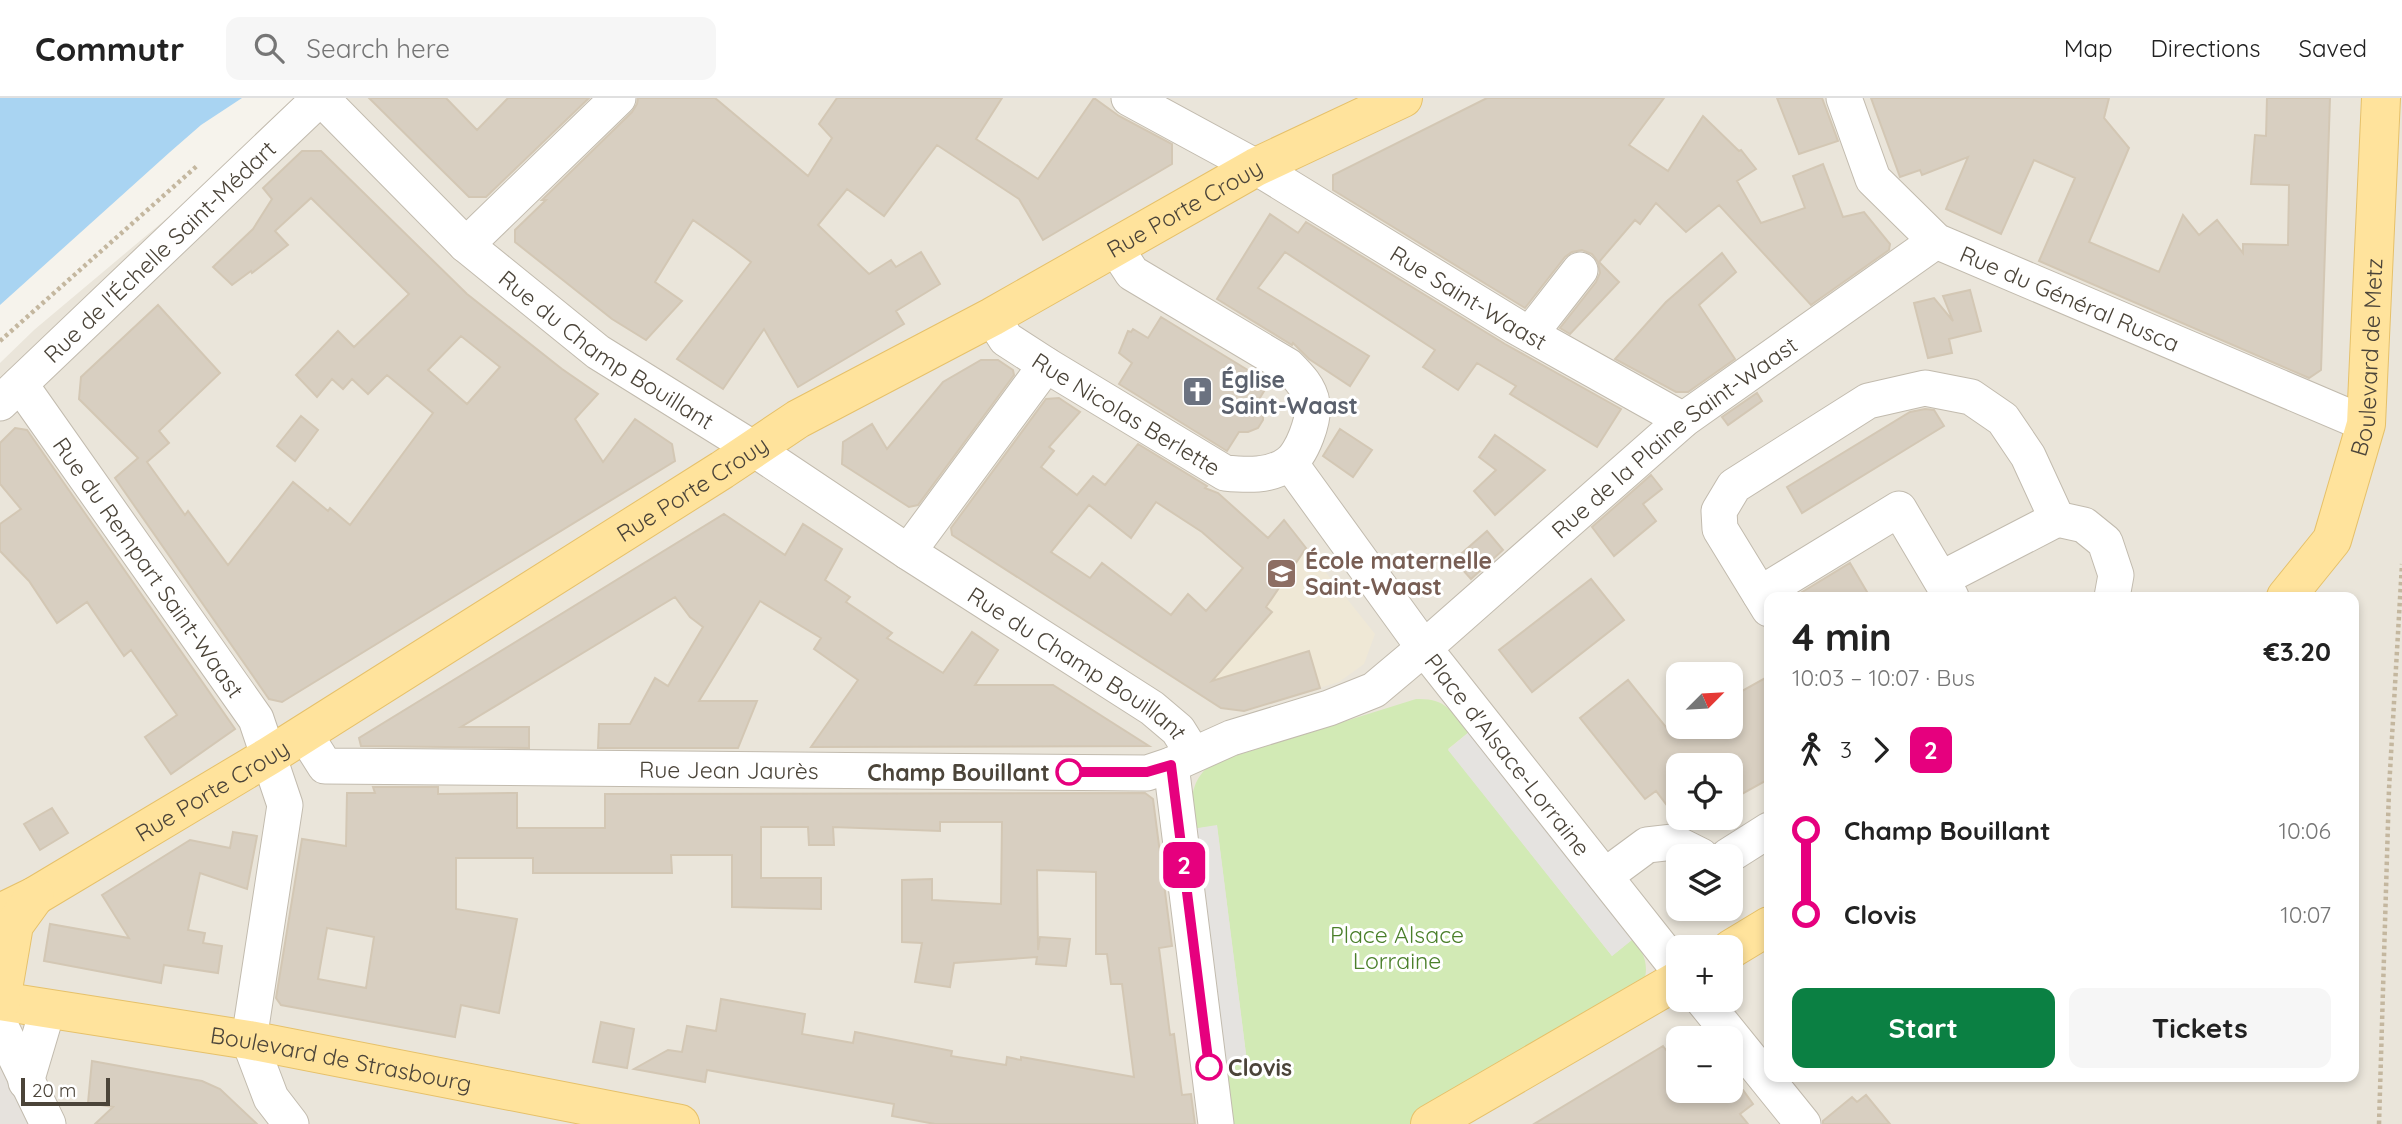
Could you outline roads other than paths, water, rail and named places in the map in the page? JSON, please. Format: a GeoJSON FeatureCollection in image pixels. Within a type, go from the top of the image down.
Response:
{"type":"FeatureCollection","features":[{"type":"Feature","properties":{"kind":"main road","name":"Boulevard de Metz"},"geometry":{"type":"LineString","coordinates":[[2290,592],[2332,540],[2366,424],[2381,98]]}},
{"type":"Feature","properties":{"kind":"main road","name":"Rue Porte Crouy"},"geometry":{"type":"LineString","coordinates":[[0,914],[35,896],[269,756],[798,419],[992,317],[1256,167],[1400,99]]}},
{"type":"Feature","properties":{"kind":"main road"},"geometry":{"type":"LineString","coordinates":[[1,1001],[14,925],[35,896]]}},
{"type":"Feature","properties":{"kind":"main road"},"geometry":{"type":"LineString","coordinates":[[1743,942],[1764,929]]}},
{"type":"Feature","properties":{"kind":"main road"},"geometry":{"type":"LineString","coordinates":[[1430,1124],[1666,987]]}},
{"type":"Feature","properties":{"kind":"main road","name":"Boulevard de Strasbourg"},"geometry":{"type":"LineString","coordinates":[[1,1001],[249,1040],[680,1124]]}},
{"type":"Feature","properties":{"kind":"street","name":"Rue du Champ Bouillant"},"geometry":{"type":"LineString","coordinates":[[321,98],[466,245],[598,352],[754,449],[908,552],[1152,708],[1178,730],[1182,760]]}},
{"type":"Feature","properties":{"kind":"street","name":"Rue de l'Échelle Saint-Médart"},"geometry":{"type":"LineString","coordinates":[[10,394],[321,98]]}},
{"type":"Feature","properties":{"kind":"street"},"geometry":{"type":"LineString","coordinates":[[466,245],[618,98]]}},
{"type":"Feature","properties":{"kind":"street","name":"Rue Saint-Waast"},"geometry":{"type":"LineString","coordinates":[[1129,98],[1256,167],[1530,334],[1683,420]]}},
{"type":"Feature","properties":{"kind":"street","name":"Rue du Général Rusca"},"geometry":{"type":"LineString","coordinates":[[1844,98],[1873,179],[1936,241],[2366,424]]}},
{"type":"Feature","properties":{"kind":"street","name":"Rue de la Plaine Saint-Waast"},"geometry":{"type":"LineString","coordinates":[[1424,648],[1683,420],[1936,241]]}},
{"type":"Feature","properties":{"kind":"street"},"geometry":{"type":"LineString","coordinates":[[1115,247],[1132,273],[1288,366],[1304,383],[1312,402],[1310,426],[1290,463],[1424,648]]}},
{"type":"Feature","properties":{"kind":"street"},"geometry":{"type":"LineString","coordinates":[[1530,334],[1580,270]]}},
{"type":"Feature","properties":{"kind":"street","name":"Rue Nicolas Berlette"},"geometry":{"type":"LineString","coordinates":[[992,317],[1006,339],[1225,472],[1247,476],[1290,463]]}},
{"type":"Feature","properties":{"kind":"street"},"geometry":{"type":"LineString","coordinates":[[908,552],[1046,365]]}},
{"type":"Feature","properties":{"kind":"street"},"geometry":{"type":"LineString","coordinates":[[1764,599],[1720,529],[1719,511],[1734,486],[1868,401],[1925,388],[1971,397],[2003,419],[2028,456],[2057,519]]}},
{"type":"Feature","properties":{"kind":"street","name":"Rue du Rempart Saint-Waast"},"geometry":{"type":"LineString","coordinates":[[10,394],[256,719],[285,805]]}},
{"type":"Feature","properties":{"kind":"street"},"geometry":{"type":"LineString","coordinates":[[1778,592],[1899,509],[1946,588],[2057,519],[2084,525],[2105,542],[2116,575],[2113,592]]}},
{"type":"Feature","properties":{"kind":"street","name":"Place d'Alsace-Lorraine"},"geometry":{"type":"LineString","coordinates":[[1182,760],[1231,738],[1329,708],[1374,690],[1424,648],[1666,954]]}},
{"type":"Feature","properties":{"kind":"street"},"geometry":{"type":"LineString","coordinates":[[291,1124],[271,1098],[249,1040],[285,805],[325,766],[304,733]]}},
{"type":"Feature","properties":{"kind":"street"},"geometry":{"type":"LineString","coordinates":[[1182,760],[1216,1124]]}},
{"type":"Feature","properties":{"kind":"street","name":"Rue Jean Jaurès"},"geometry":{"type":"LineString","coordinates":[[325,766],[1147,772],[1182,760]]}},
{"type":"Feature","properties":{"kind":"street"},"geometry":{"type":"LineString","coordinates":[[1743,846],[1764,833]]}},
{"type":"Feature","properties":{"kind":"street"},"geometry":{"type":"LineString","coordinates":[[1605,876],[1647,845],[1673,842],[1677,844]]}},
{"type":"Feature","properties":{"kind":"street"},"geometry":{"type":"LineString","coordinates":[[1,1001],[0,1025],[48,1124]]}},
{"type":"Feature","properties":{"kind":"street"},"geometry":{"type":"LineString","coordinates":[[26,1082],[48,1008]]}},
{"type":"Feature","properties":{"kind":"street"},"geometry":{"type":"LineString","coordinates":[[1713,1012],[1764,1076]]}},
{"type":"Feature","properties":{"kind":"street"},"geometry":{"type":"LineString","coordinates":[[1769,1082],[1803,1124]]}},
{"type":"Feature","properties":{"kind":"water"},"geometry":{"type":"Polygon","coordinates":[[[0,98],[242,98],[201,125],[0,305],[0,98]]]}},
{"type":"Feature","properties":{"kind":"place","name":"Église Saint-Waast"},"geometry":{"type":"Point","coordinates":[1198,392]}},
{"type":"Feature","properties":{"kind":"place","name":"École maternelle Saint-Waast"},"geometry":{"type":"Point","coordinates":[1282,573]}},
{"type":"Feature","properties":{"kind":"place","name":"Champ Bouillant"},"geometry":{"type":"Point","coordinates":[1069,772]}},
{"type":"Feature","properties":{"kind":"place","name":"Clovis"},"geometry":{"type":"Point","coordinates":[1209,1067]}},
{"type":"Feature","properties":{"kind":"park label","name":"Place Alsace Lorraine"},"geometry":{"type":"Point","coordinates":[1397,947]}}]}
